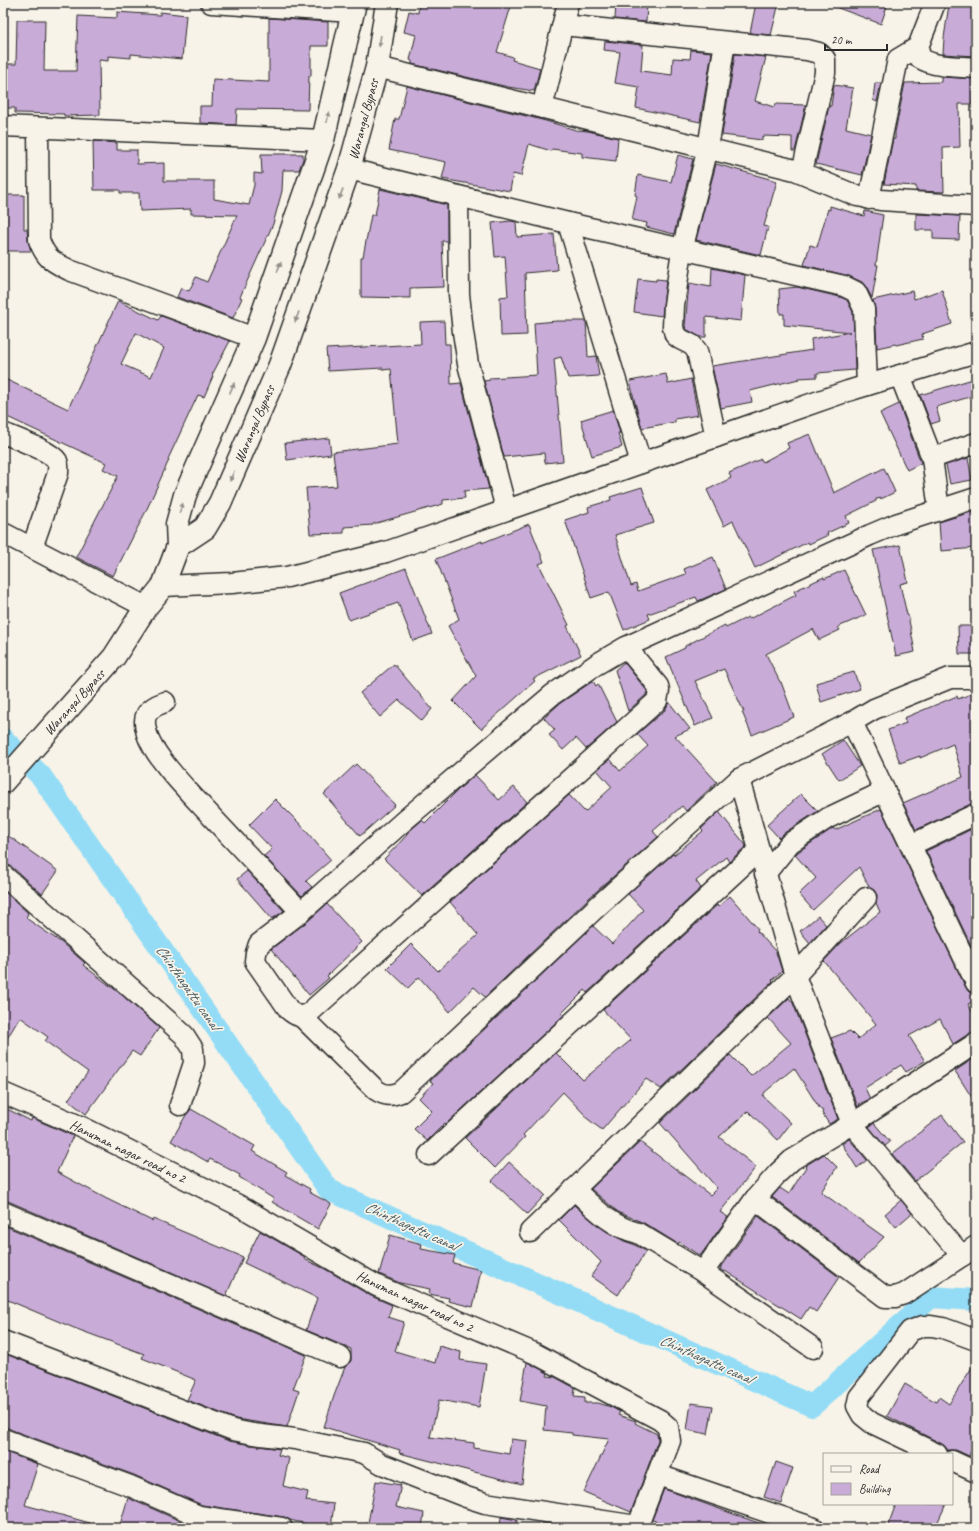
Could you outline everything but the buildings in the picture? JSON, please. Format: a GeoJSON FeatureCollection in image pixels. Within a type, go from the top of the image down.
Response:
{"type":"FeatureCollection","features":[{"type":"Feature","properties":{"kind":"main road","name":"Warangal Bypass"},"geometry":{"type":"LineString","coordinates":[[3,782],[114,657],[146,607],[163,586],[178,546],[205,528],[220,503],[280,364],[350,170],[377,67],[386,3]]}},
{"type":"Feature","properties":{"kind":"main road"},"geometry":{"type":"LineString","coordinates":[[178,546],[177,524],[186,495],[254,338],[322,140],[354,8]]}},
{"type":"Feature","properties":{"kind":"street"},"geometry":{"type":"LineString","coordinates":[[224,3],[354,8]]}},
{"type":"Feature","properties":{"kind":"street"},"geometry":{"type":"LineString","coordinates":[[542,108],[568,3]]}},
{"type":"Feature","properties":{"kind":"street"},"geometry":{"type":"LineString","coordinates":[[935,3],[918,47],[920,58],[926,62],[937,64],[976,68]]}},
{"type":"Feature","properties":{"kind":"street"},"geometry":{"type":"LineString","coordinates":[[563,25],[819,52],[825,59],[825,73],[802,172]]}},
{"type":"Feature","properties":{"kind":"street"},"geometry":{"type":"LineString","coordinates":[[716,437],[697,351],[692,345],[675,335],[673,327],[674,305],[682,250],[708,148],[725,42]]}},
{"type":"Feature","properties":{"kind":"street"},"geometry":{"type":"LineString","coordinates":[[869,199],[898,59],[918,47]]}},
{"type":"Feature","properties":{"kind":"street"},"geometry":{"type":"LineString","coordinates":[[377,67],[802,172],[857,196],[869,199],[976,206]]}},
{"type":"Feature","properties":{"kind":"street"},"geometry":{"type":"LineString","coordinates":[[3,126],[322,140]]}},
{"type":"Feature","properties":{"kind":"street"},"geometry":{"type":"LineString","coordinates":[[38,128],[39,240],[44,253],[55,263],[69,270],[254,338]]}},
{"type":"Feature","properties":{"kind":"street"},"geometry":{"type":"LineString","coordinates":[[350,170],[682,250],[844,286],[856,292],[864,309],[867,386]]}},
{"type":"Feature","properties":{"kind":"street"},"geometry":{"type":"LineString","coordinates":[[458,196],[459,294],[463,332],[468,364],[506,509]]}},
{"type":"Feature","properties":{"kind":"street"},"geometry":{"type":"LineString","coordinates":[[568,223],[641,463]]}},
{"type":"Feature","properties":{"kind":"street"},"geometry":{"type":"LineString","coordinates":[[163,586],[232,583],[287,577],[386,552],[716,437],[867,386],[976,352]]}},
{"type":"Feature","properties":{"kind":"street"},"geometry":{"type":"LineString","coordinates":[[900,376],[932,458],[939,510]]}},
{"type":"Feature","properties":{"kind":"street"},"geometry":{"type":"LineString","coordinates":[[3,433],[42,450],[54,457],[58,463],[58,473],[32,548]]}},
{"type":"Feature","properties":{"kind":"street"},"geometry":{"type":"LineString","coordinates":[[932,458],[976,443]]}},
{"type":"Feature","properties":{"kind":"street"},"geometry":{"type":"LineString","coordinates":[[626,647],[658,686],[659,690],[657,701],[309,1013],[302,1016],[296,1016],[289,1010],[255,961],[256,953],[260,944],[301,912],[406,819],[552,695],[597,664],[626,647],[870,534],[976,498]]}},
{"type":"Feature","properties":{"kind":"street"},"geometry":{"type":"LineString","coordinates":[[3,533],[146,607]]}},
{"type":"Feature","properties":{"kind":"street"},"geometry":{"type":"LineString","coordinates":[[302,1016],[376,1090],[383,1095],[393,1095],[401,1092],[597,907],[739,779],[852,722],[874,709],[950,678],[976,678]]}},
{"type":"Feature","properties":{"kind":"street"},"geometry":{"type":"LineString","coordinates":[[165,702],[152,706],[147,714],[146,722],[147,734],[159,756],[199,802],[301,912]]}},
{"type":"Feature","properties":{"kind":"street"},"geometry":{"type":"LineString","coordinates":[[852,722],[974,973]]}},
{"type":"Feature","properties":{"kind":"street"},"geometry":{"type":"LineString","coordinates":[[739,779],[758,851],[795,976],[852,1124],[922,1207],[969,1251],[904,1294],[885,1298],[755,1199]]}},
{"type":"Feature","properties":{"kind":"street"},"geometry":{"type":"LineString","coordinates":[[765,874],[781,853],[794,840],[828,818],[885,790]]}},
{"type":"Feature","properties":{"kind":"street"},"geometry":{"type":"LineString","coordinates":[[911,845],[976,814]]}},
{"type":"Feature","properties":{"kind":"street"},"geometry":{"type":"LineString","coordinates":[[429,1155],[758,851]]}},
{"type":"Feature","properties":{"kind":"street"},"geometry":{"type":"LineString","coordinates":[[3,875],[184,1035],[193,1049],[194,1063],[180,1105]]}},
{"type":"Feature","properties":{"kind":"street"},"geometry":{"type":"LineString","coordinates":[[530,1232],[795,976],[866,898]]}},
{"type":"Feature","properties":{"kind":"street"},"geometry":{"type":"LineString","coordinates":[[702,1272],[755,1199],[778,1173],[792,1160],[852,1124],[976,1043]]}},
{"type":"Feature","properties":{"kind":"street","name":"Hanuman nagar road no 2"},"geometry":{"type":"LineString","coordinates":[[3,1092],[82,1127],[240,1206],[377,1286],[534,1354],[660,1420],[668,1427],[670,1441],[637,1527]]}},
{"type":"Feature","properties":{"kind":"street"},"geometry":{"type":"LineString","coordinates":[[574,1189],[607,1219],[628,1231],[638,1233],[702,1272],[813,1348]]}},
{"type":"Feature","properties":{"kind":"street"},"geometry":{"type":"LineString","coordinates":[[3,1212],[340,1357]]}},
{"type":"Feature","properties":{"kind":"street"},"geometry":{"type":"LineString","coordinates":[[935,1453],[872,1423],[862,1415],[857,1406],[859,1397],[910,1331],[923,1326],[931,1326],[943,1328],[976,1340]]}},
{"type":"Feature","properties":{"kind":"street"},"geometry":{"type":"LineString","coordinates":[[3,1341],[234,1430],[295,1439],[364,1453],[382,1464],[485,1503],[637,1527]]}},
{"type":"Feature","properties":{"kind":"street"},"geometry":{"type":"LineString","coordinates":[[3,1439],[130,1486],[199,1516],[282,1528]]}},
{"type":"Feature","properties":{"kind":"street"},"geometry":{"type":"LineString","coordinates":[[953,1461],[976,1472]]}},
{"type":"Feature","properties":{"kind":"street"},"geometry":{"type":"LineString","coordinates":[[658,1475],[814,1528]]}},
{"type":"Feature","properties":{"kind":"waterway","name":"Chinthagattu canal"},"geometry":{"type":"LineString","coordinates":[[3,739],[41,776],[329,1190],[812,1406],[931,1297],[976,1300]]}}]}
